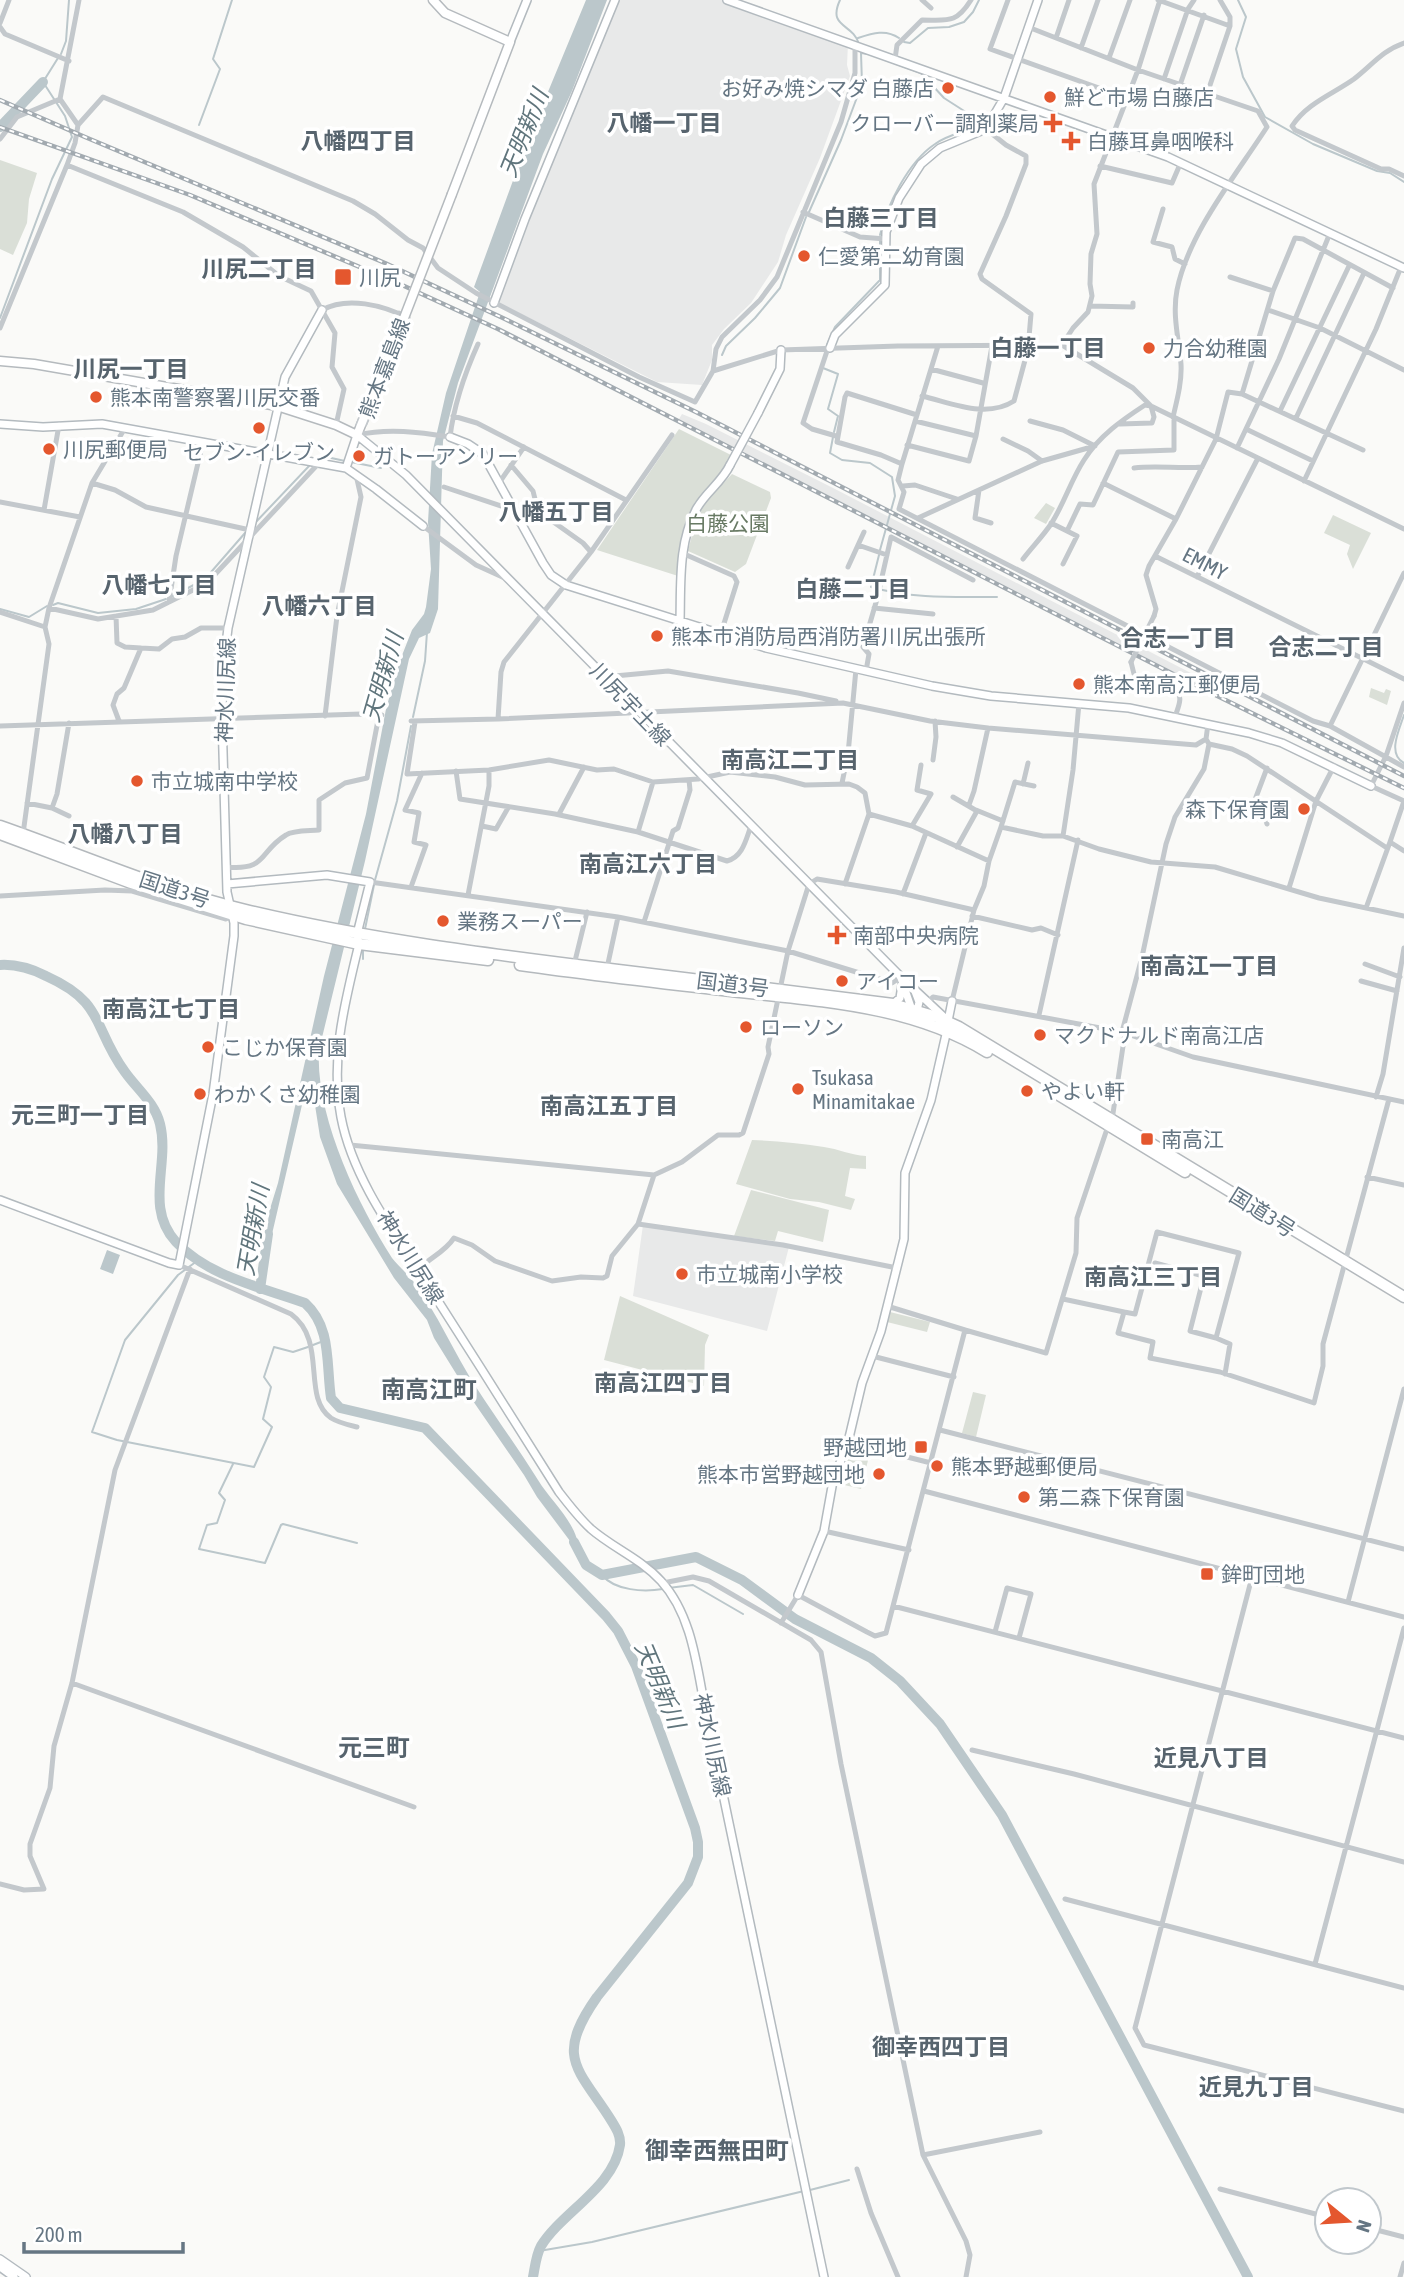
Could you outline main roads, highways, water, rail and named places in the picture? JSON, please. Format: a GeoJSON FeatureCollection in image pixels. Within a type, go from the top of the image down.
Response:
{"type":"FeatureCollection","features":[{"type":"Feature","properties":{"kind":"highway","name":"国道3号"},"geometry":{"type":"LineString","coordinates":[[0,826],[231,911]]}},
{"type":"Feature","properties":{"kind":"highway","name":"国道3号"},"geometry":{"type":"LineString","coordinates":[[0,834],[131,883],[231,911],[353,938],[606,972],[893,1004],[947,1026],[1404,1304]]}},
{"type":"Feature","properties":{"kind":"highway","name":"国道3号"},"geometry":{"type":"LineString","coordinates":[[353,938],[574,965],[606,972]]}},
{"type":"Feature","properties":{"kind":"highway","name":"国道3号"},"geometry":{"type":"LineString","coordinates":[[778,993],[913,1014]]}},
{"type":"Feature","properties":{"kind":"highway","name":"国道3号"},"geometry":{"type":"LineString","coordinates":[[1345,1266],[1404,1297]]}},
{"type":"Feature","properties":{"kind":"main road","name":"熊本嘉島線"},"geometry":{"type":"LineString","coordinates":[[0,361],[34,364],[277,406],[336,425],[357,435],[510,42],[445,13],[433,0]]}},
{"type":"Feature","properties":{"kind":"waterway"},"geometry":{"type":"LineString","coordinates":[[61,54],[66,41],[69,0]]}},
{"type":"Feature","properties":{"kind":"waterway"},"geometry":{"type":"LineString","coordinates":[[199,125],[220,69],[213,59],[232,0]]}},
{"type":"Feature","properties":{"kind":"waterway"},"geometry":{"type":"LineString","coordinates":[[840,0],[837,9],[839,21],[852,32],[859,44]]}},
{"type":"Feature","properties":{"kind":"waterway"},"geometry":{"type":"LineString","coordinates":[[904,42],[910,43],[928,28],[949,27],[964,22],[979,0]]}},
{"type":"Feature","properties":{"kind":"waterway"},"geometry":{"type":"LineString","coordinates":[[1238,0],[1246,17],[1236,49],[1243,77],[1265,117],[1313,144],[1377,171],[1390,173],[1404,182]]}},
{"type":"Feature","properties":{"kind":"waterway"},"geometry":{"type":"LineString","coordinates":[[858,38],[874,33],[899,38]]}},
{"type":"Feature","properties":{"kind":"waterway"},"geometry":{"type":"LineString","coordinates":[[861,53],[868,54]]}},
{"type":"Feature","properties":{"kind":"waterway"},"geometry":{"type":"LineString","coordinates":[[809,212],[862,84],[861,53]]}},
{"type":"Feature","properties":{"kind":"waterway"},"geometry":{"type":"LineString","coordinates":[[0,318],[52,179],[72,137],[65,116],[43,82],[58,58]]}},
{"type":"Feature","properties":{"kind":"waterway"},"geometry":{"type":"LineString","coordinates":[[880,235],[893,198],[916,162],[939,141],[975,127],[972,116],[944,98],[921,73],[883,59]]}},
{"type":"Feature","properties":{"kind":"waterway"},"geometry":{"type":"LineString","coordinates":[[0,127],[43,82]]}},
{"type":"Feature","properties":{"kind":"waterway"},"geometry":{"type":"LineString","coordinates":[[722,355],[726,346],[755,318],[780,288],[806,217]]}},
{"type":"Feature","properties":{"kind":"waterway"},"geometry":{"type":"LineString","coordinates":[[827,345],[835,327],[880,280],[880,241]]}},
{"type":"Feature","properties":{"kind":"waterway"},"geometry":{"type":"LineString","coordinates":[[823,368],[838,374],[828,409],[838,416],[834,432]]}},
{"type":"Feature","properties":{"kind":"waterway"},"geometry":{"type":"LineString","coordinates":[[833,437],[830,453],[842,460],[870,463],[892,477],[895,496],[880,550]]}},
{"type":"Feature","properties":{"kind":"waterway"},"geometry":{"type":"LineString","coordinates":[[318,459],[322,456],[345,461]]}},
{"type":"Feature","properties":{"kind":"waterway"},"geometry":{"type":"LineString","coordinates":[[351,462],[381,468]]}},
{"type":"Feature","properties":{"kind":"waterway"},"geometry":{"type":"LineString","coordinates":[[254,524],[310,465]]}},
{"type":"Feature","properties":{"kind":"waterway"},"geometry":{"type":"LineString","coordinates":[[171,597],[205,579],[245,533]]}},
{"type":"Feature","properties":{"kind":"waterway"},"geometry":{"type":"LineString","coordinates":[[879,555],[871,587],[918,595],[997,597]]}},
{"type":"Feature","properties":{"kind":"waterway"},"geometry":{"type":"LineString","coordinates":[[53,605],[58,603],[98,613],[136,609],[166,599]]}},
{"type":"Feature","properties":{"kind":"waterway"},"geometry":{"type":"LineString","coordinates":[[0,609],[29,617],[47,606]]}},
{"type":"Feature","properties":{"kind":"waterway"},"geometry":{"type":"LineString","coordinates":[[413,717],[425,661],[427,632]]}},
{"type":"Feature","properties":{"kind":"waterway"},"geometry":{"type":"LineString","coordinates":[[1404,715],[1395,748],[1396,754],[1404,763]]}},
{"type":"Feature","properties":{"kind":"waterway"},"geometry":{"type":"LineString","coordinates":[[375,880],[397,801],[411,726]]}},
{"type":"Feature","properties":{"kind":"waterway"},"geometry":{"type":"LineString","coordinates":[[365,929],[374,885]]}},
{"type":"Feature","properties":{"kind":"waterway"},"geometry":{"type":"LineString","coordinates":[[363,950],[363,959]]}},
{"type":"Feature","properties":{"kind":"waterway","name":"天明新川"},"geometry":{"type":"LineString","coordinates":[[0,965],[12,965],[41,973],[79,996],[96,1017],[125,1072],[158,1116],[162,1139],[161,1214],[176,1242],[189,1254],[220,1272],[305,1303],[320,1323],[326,1347],[331,1398],[340,1408],[425,1428],[606,1616],[618,1631],[636,1666],[695,1828],[698,1857],[688,1883],[597,1997],[576,2035],[576,2062],[616,2129],[620,2145],[608,2174],[541,2246],[533,2277]]}},
{"type":"Feature","properties":{"kind":"waterway","name":"天明新川"},"geometry":{"type":"LineString","coordinates":[[260,1289],[268,1234]]}},
{"type":"Feature","properties":{"kind":"waterway"},"geometry":{"type":"LineString","coordinates":[[197,1261],[178,1275],[125,1340],[92,1432],[117,1440],[254,1467],[272,1427],[263,1419],[271,1387],[264,1377],[274,1347],[293,1352],[308,1347]]}},
{"type":"Feature","properties":{"kind":"waterway"},"geometry":{"type":"LineString","coordinates":[[313,1345],[326,1340]]}},
{"type":"Feature","properties":{"kind":"waterway"},"geometry":{"type":"LineString","coordinates":[[233,1464],[219,1493],[225,1500],[217,1523],[207,1525],[199,1549],[265,1563],[283,1524],[357,1543]]}},
{"type":"Feature","properties":{"kind":"waterway"},"geometry":{"type":"LineString","coordinates":[[574,1542],[586,1565],[602,1575],[696,1557],[742,1580],[795,1619],[871,1658],[900,1681],[940,1724],[1002,1815],[1248,2277]]}},
{"type":"Feature","properties":{"kind":"waterway"},"geometry":{"type":"LineString","coordinates":[[602,1575],[622,1587],[639,1590],[663,1589]]}},
{"type":"Feature","properties":{"kind":"waterway"},"geometry":{"type":"LineString","coordinates":[[668,1588],[693,1585],[743,1614]]}},
{"type":"Feature","properties":{"kind":"waterway"},"geometry":{"type":"LineString","coordinates":[[810,2190],[849,2180]]}},
{"type":"Feature","properties":{"kind":"waterway"},"geometry":{"type":"LineString","coordinates":[[539,2251],[592,2242],[804,2191]]}},
{"type":"Feature","properties":{"kind":"railway"},"geometry":{"type":"LineString","coordinates":[[0,100],[385,263],[505,319],[696,412],[1404,776]]}},
{"type":"Feature","properties":{"kind":"railway"},"geometry":{"type":"LineString","coordinates":[[0,127],[190,195],[498,329],[1183,679],[1404,788]]}},
{"type":"Feature","properties":{"kind":"place","name":"お好み焼シマダ 白藤店"},"geometry":{"type":"Point","coordinates":[948,88]}},
{"type":"Feature","properties":{"kind":"place","name":"鮮ど市場 白藤店"},"geometry":{"type":"Point","coordinates":[1050,97]}},
{"type":"Feature","properties":{"kind":"place","name":"クローバー調剤薬局"},"geometry":{"type":"Point","coordinates":[1053,123]}},
{"type":"Feature","properties":{"kind":"place","name":"白藤耳鼻咽喉科"},"geometry":{"type":"Point","coordinates":[1071,141]}},
{"type":"Feature","properties":{"kind":"place","name":"仁愛第二幼育園"},"geometry":{"type":"Point","coordinates":[804,256]}},
{"type":"Feature","properties":{"kind":"place","name":"川尻"},"geometry":{"type":"Point","coordinates":[343,277]}},
{"type":"Feature","properties":{"kind":"place","name":"力合幼稚園"},"geometry":{"type":"Point","coordinates":[1149,348]}},
{"type":"Feature","properties":{"kind":"place","name":"熊本南警察署川尻交番"},"geometry":{"type":"Point","coordinates":[96,397]}},
{"type":"Feature","properties":{"kind":"place","name":"セブン-イレブン"},"geometry":{"type":"Point","coordinates":[259,428]}},
{"type":"Feature","properties":{"kind":"place","name":"川尻郵便局"},"geometry":{"type":"Point","coordinates":[49,449]}},
{"type":"Feature","properties":{"kind":"place","name":"ガトーアンリー"},"geometry":{"type":"Point","coordinates":[359,456]}},
{"type":"Feature","properties":{"kind":"place","name":"熊本市消防局西消防署川尻出張所"},"geometry":{"type":"Point","coordinates":[657,636]}},
{"type":"Feature","properties":{"kind":"place","name":"熊本南高江郵便局"},"geometry":{"type":"Point","coordinates":[1079,684]}},
{"type":"Feature","properties":{"kind":"place","name":"市立城南中学校"},"geometry":{"type":"Point","coordinates":[137,781]}},
{"type":"Feature","properties":{"kind":"place","name":"森下保育園"},"geometry":{"type":"Point","coordinates":[1304,809]}},
{"type":"Feature","properties":{"kind":"place","name":"業務スーパー"},"geometry":{"type":"Point","coordinates":[443,921]}},
{"type":"Feature","properties":{"kind":"place","name":"南部中央病院"},"geometry":{"type":"Point","coordinates":[837,935]}},
{"type":"Feature","properties":{"kind":"place","name":"アイコー"},"geometry":{"type":"Point","coordinates":[842,981]}},
{"type":"Feature","properties":{"kind":"place","name":"ローソン"},"geometry":{"type":"Point","coordinates":[746,1027]}},
{"type":"Feature","properties":{"kind":"place","name":"マクドナルド南高江店"},"geometry":{"type":"Point","coordinates":[1040,1035]}},
{"type":"Feature","properties":{"kind":"place","name":"こじか保育園"},"geometry":{"type":"Point","coordinates":[208,1047]}},
{"type":"Feature","properties":{"kind":"place","name":"Tsukasa Minamitakae"},"geometry":{"type":"Point","coordinates":[798,1089]}},
{"type":"Feature","properties":{"kind":"place","name":"やよい軒"},"geometry":{"type":"Point","coordinates":[1027,1091]}},
{"type":"Feature","properties":{"kind":"place","name":"わかくさ幼稚園"},"geometry":{"type":"Point","coordinates":[200,1094]}},
{"type":"Feature","properties":{"kind":"place","name":"南高江"},"geometry":{"type":"Point","coordinates":[1147,1139]}},
{"type":"Feature","properties":{"kind":"place","name":"市立城南小学校"},"geometry":{"type":"Point","coordinates":[682,1274]}},
{"type":"Feature","properties":{"kind":"place","name":"野越団地"},"geometry":{"type":"Point","coordinates":[921,1447]}},
{"type":"Feature","properties":{"kind":"place","name":"熊本野越郵便局"},"geometry":{"type":"Point","coordinates":[937,1466]}},
{"type":"Feature","properties":{"kind":"place","name":"熊本市営野越団地"},"geometry":{"type":"Point","coordinates":[879,1474]}},
{"type":"Feature","properties":{"kind":"place","name":"第二森下保育園"},"geometry":{"type":"Point","coordinates":[1024,1497]}},
{"type":"Feature","properties":{"kind":"place","name":"鉾町団地"},"geometry":{"type":"Point","coordinates":[1207,1574]}},
{"type":"Feature","properties":{"kind":"district","name":"八幡一丁目"},"geometry":{"type":"Point","coordinates":[664,123]}},
{"type":"Feature","properties":{"kind":"district","name":"八幡四丁目"},"geometry":{"type":"Point","coordinates":[358,141]}},
{"type":"Feature","properties":{"kind":"district","name":"白藤三丁目"},"geometry":{"type":"Point","coordinates":[881,218]}},
{"type":"Feature","properties":{"kind":"district","name":"川尻二丁目"},"geometry":{"type":"Point","coordinates":[259,269]}},
{"type":"Feature","properties":{"kind":"district","name":"白藤一丁目"},"geometry":{"type":"Point","coordinates":[1048,348]}},
{"type":"Feature","properties":{"kind":"district","name":"川尻一丁目"},"geometry":{"type":"Point","coordinates":[131,369]}},
{"type":"Feature","properties":{"kind":"district","name":"八幡五丁目"},"geometry":{"type":"Point","coordinates":[556,512]}},
{"type":"Feature","properties":{"kind":"district","name":"八幡七丁目"},"geometry":{"type":"Point","coordinates":[159,585]}},
{"type":"Feature","properties":{"kind":"district","name":"白藤二丁目"},"geometry":{"type":"Point","coordinates":[853,589]}},
{"type":"Feature","properties":{"kind":"district","name":"八幡六丁目"},"geometry":{"type":"Point","coordinates":[319,606]}},
{"type":"Feature","properties":{"kind":"district","name":"合志一丁目"},"geometry":{"type":"Point","coordinates":[1178,638]}},
{"type":"Feature","properties":{"kind":"district","name":"合志二丁目"},"geometry":{"type":"Point","coordinates":[1326,647]}},
{"type":"Feature","properties":{"kind":"district","name":"南高江二丁目"},"geometry":{"type":"Point","coordinates":[790,760]}},
{"type":"Feature","properties":{"kind":"district","name":"八幡八丁目"},"geometry":{"type":"Point","coordinates":[125,834]}},
{"type":"Feature","properties":{"kind":"district","name":"南高江六丁目"},"geometry":{"type":"Point","coordinates":[648,864]}},
{"type":"Feature","properties":{"kind":"district","name":"南高江一丁目"},"geometry":{"type":"Point","coordinates":[1209,966]}},
{"type":"Feature","properties":{"kind":"district","name":"南高江七丁目"},"geometry":{"type":"Point","coordinates":[171,1009]}},
{"type":"Feature","properties":{"kind":"district","name":"南高江五丁目"},"geometry":{"type":"Point","coordinates":[609,1106]}},
{"type":"Feature","properties":{"kind":"district","name":"元三町一丁目"},"geometry":{"type":"Point","coordinates":[80,1115]}},
{"type":"Feature","properties":{"kind":"district","name":"南高江三丁目"},"geometry":{"type":"Point","coordinates":[1153,1277]}},
{"type":"Feature","properties":{"kind":"district","name":"南高江四丁目"},"geometry":{"type":"Point","coordinates":[663,1383]}},
{"type":"Feature","properties":{"kind":"district","name":"南高江町"},"geometry":{"type":"Point","coordinates":[429,1389]}},
{"type":"Feature","properties":{"kind":"district","name":"元三町"},"geometry":{"type":"Point","coordinates":[374,1747]}},
{"type":"Feature","properties":{"kind":"district","name":"近見八丁目"},"geometry":{"type":"Point","coordinates":[1211,1758]}},
{"type":"Feature","properties":{"kind":"district","name":"御幸西四丁目"},"geometry":{"type":"Point","coordinates":[941,2047]}},
{"type":"Feature","properties":{"kind":"district","name":"近見九丁目"},"geometry":{"type":"Point","coordinates":[1256,2087]}},
{"type":"Feature","properties":{"kind":"district","name":"御幸西無田町"},"geometry":{"type":"Point","coordinates":[717,2150]}},
{"type":"Feature","properties":{"kind":"park label","name":"白藤公園"},"geometry":{"type":"Point","coordinates":[728,523]}}]}
